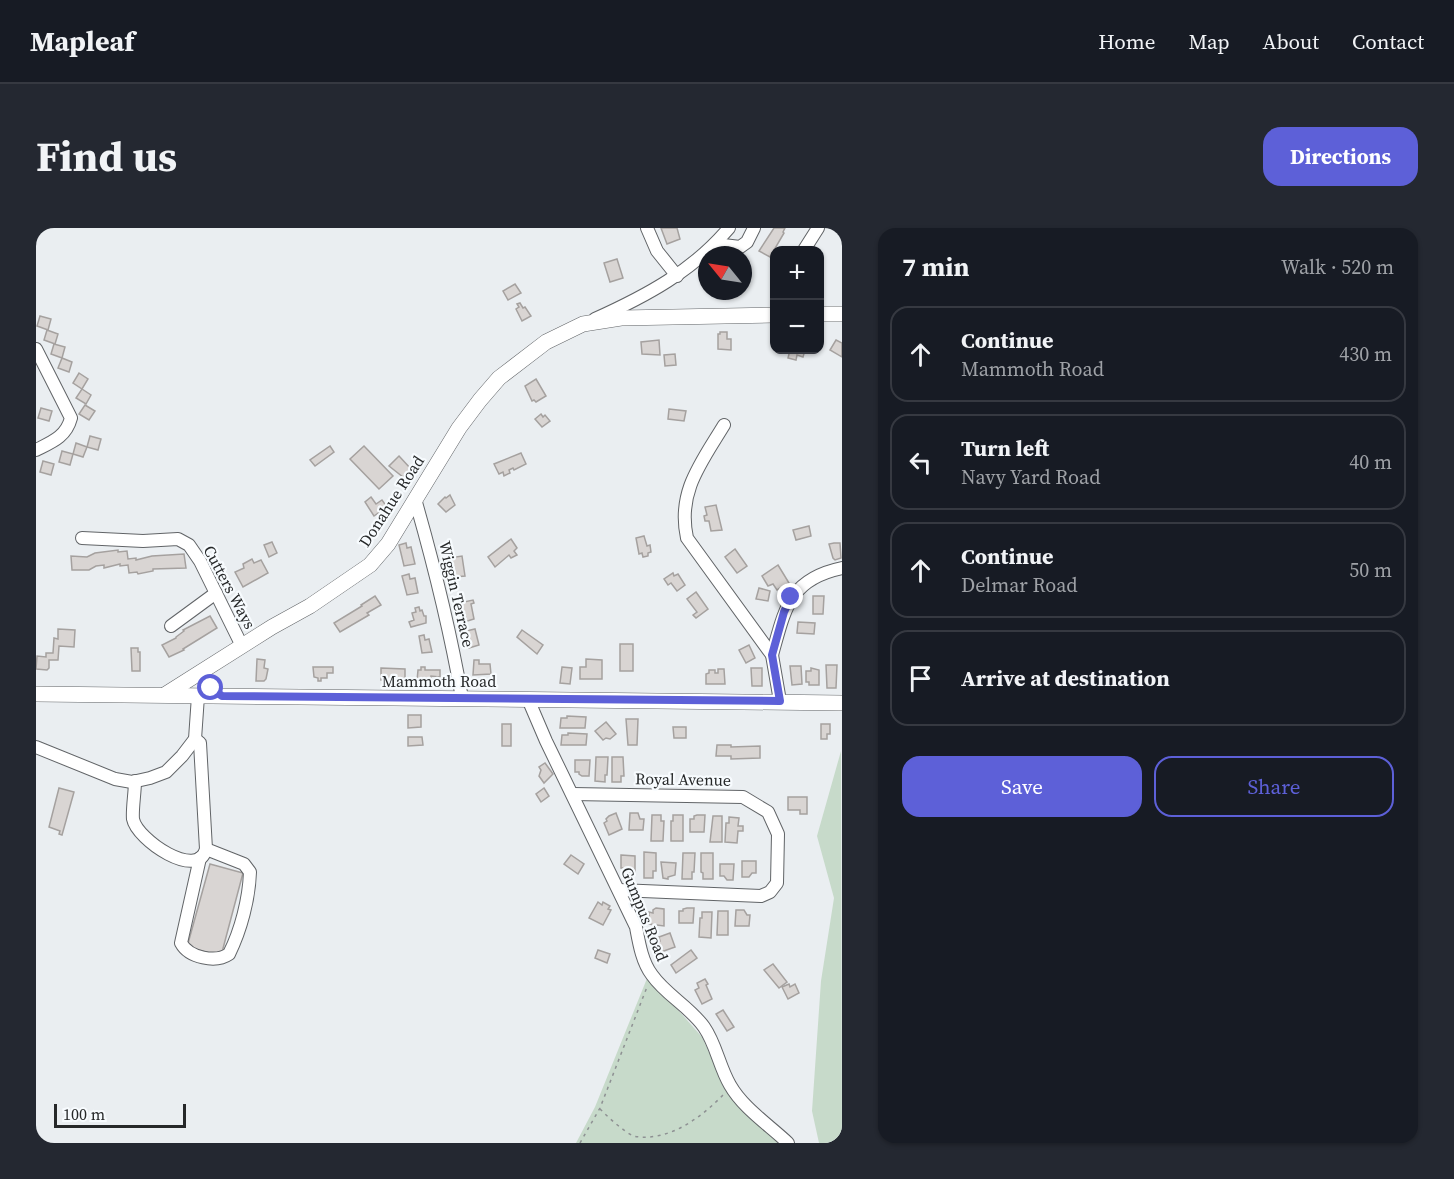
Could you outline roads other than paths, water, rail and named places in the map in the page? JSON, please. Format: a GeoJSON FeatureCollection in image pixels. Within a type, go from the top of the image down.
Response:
{"type":"FeatureCollection","features":[{"type":"Feature","properties":{"kind":"main road","name":"Donahue Road"},"geometry":{"type":"LineString","coordinates":[[164,695],[310,606],[370,565],[388,544],[459,428],[498,378],[546,342],[583,324],[621,318],[770,313]]}},
{"type":"Feature","properties":{"kind":"main road"},"geometry":{"type":"LineString","coordinates":[[824,314],[842,314]]}},
{"type":"Feature","properties":{"kind":"main road"},"geometry":{"type":"LineString","coordinates":[[204,672],[206,683],[222,696]]}},
{"type":"Feature","properties":{"kind":"main road","name":"Mammoth Road"},"geometry":{"type":"LineString","coordinates":[[36,694],[842,703]]}},
{"type":"Feature","properties":{"kind":"street"},"geometry":{"type":"LineString","coordinates":[[647,228],[657,251],[676,276]]}},
{"type":"Feature","properties":{"kind":"street"},"geometry":{"type":"LineString","coordinates":[[583,324],[627,305],[676,276],[715,244],[729,228]]}},
{"type":"Feature","properties":{"kind":"street"},"geometry":{"type":"LineString","coordinates":[[715,244],[740,247],[744,245],[754,228]]}},
{"type":"Feature","properties":{"kind":"street"},"geometry":{"type":"LineString","coordinates":[[807,246],[818,228]]}},
{"type":"Feature","properties":{"kind":"street"},"geometry":{"type":"LineString","coordinates":[[36,349],[71,418],[69,427],[60,438],[36,450]]}},
{"type":"Feature","properties":{"kind":"street"},"geometry":{"type":"LineString","coordinates":[[724,425],[687,489],[685,527],[687,538],[772,655]]}},
{"type":"Feature","properties":{"kind":"street","name":"Wiggin Terrace"},"geometry":{"type":"LineString","coordinates":[[415,499],[449,627],[462,698]]}},
{"type":"Feature","properties":{"kind":"street","name":"Cutters Ways"},"geometry":{"type":"LineString","coordinates":[[82,538],[143,541],[178,539],[189,545],[200,561],[242,646]]}},
{"type":"Feature","properties":{"kind":"street"},"geometry":{"type":"LineString","coordinates":[[780,701],[772,655],[784,612],[791,597],[806,583],[826,571],[842,568]]}},
{"type":"Feature","properties":{"kind":"street"},"geometry":{"type":"LineString","coordinates":[[171,626],[216,593]]}},
{"type":"Feature","properties":{"kind":"street"},"geometry":{"type":"LineString","coordinates":[[36,747],[115,779],[135,781],[166,772],[183,756],[195,739],[198,696]]}},
{"type":"Feature","properties":{"kind":"street","name":"Gumpus Road"},"geometry":{"type":"LineString","coordinates":[[528,699],[636,927],[642,954],[652,975],[698,1018],[711,1036],[719,1064],[730,1086],[748,1107],[788,1143]]}},
{"type":"Feature","properties":{"kind":"street"},"geometry":{"type":"LineString","coordinates":[[135,781],[133,820],[151,843],[174,857],[186,860],[203,853],[244,864],[250,872],[249,887],[234,944],[229,954],[213,959],[189,952],[181,944],[203,853],[200,743],[195,739]]}},
{"type":"Feature","properties":{"kind":"street","name":"Royal Avenue"},"geometry":{"type":"LineString","coordinates":[[573,794],[743,797],[768,812],[778,834],[777,883],[770,892],[761,896],[619,890]]}}]}
